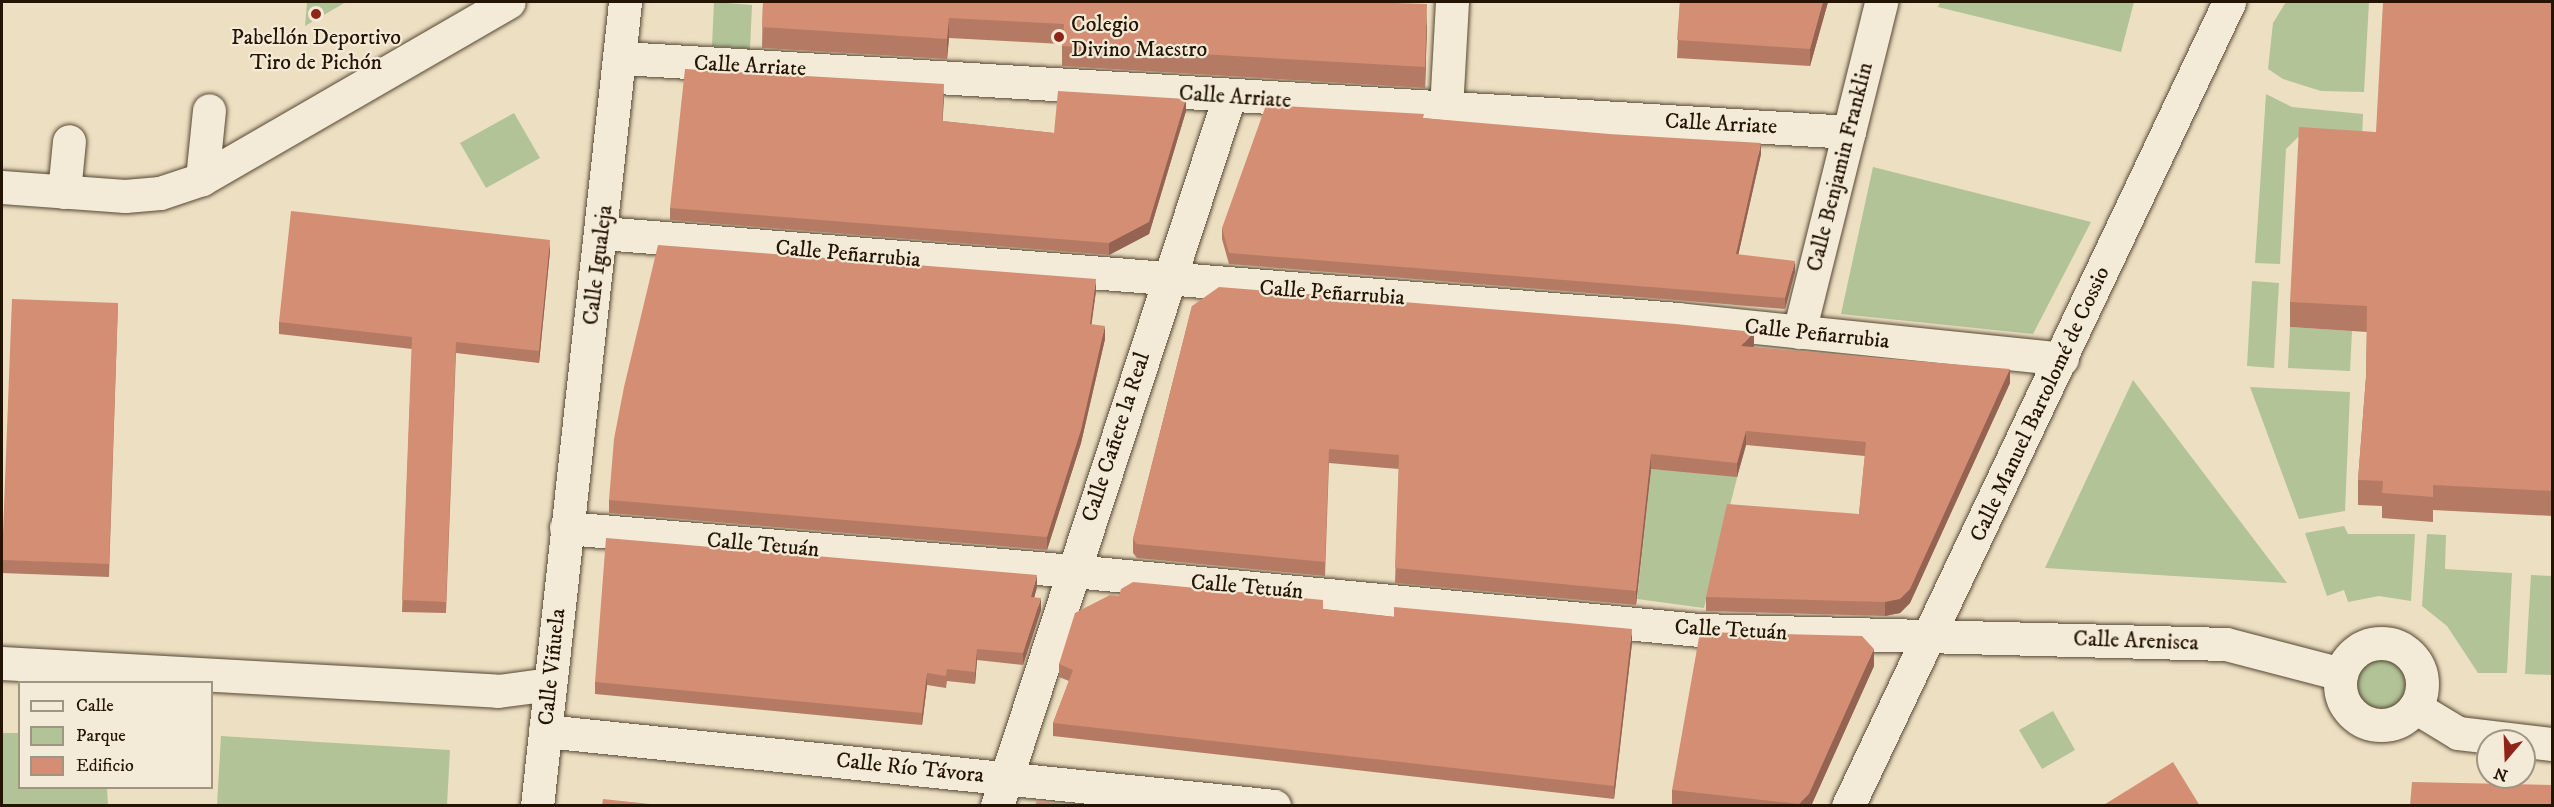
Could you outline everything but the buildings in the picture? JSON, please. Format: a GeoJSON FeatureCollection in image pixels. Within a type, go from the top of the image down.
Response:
{"type":"FeatureCollection","features":[{"type":"Feature","properties":{"kind":"street"},"geometry":{"type":"LineString","coordinates":[[2,186],[125,196],[160,193],[201,179],[508,2]]}},
{"type":"Feature","properties":{"kind":"street","name":"Calle Igualeja"},"geometry":{"type":"LineString","coordinates":[[566,528],[622,58],[625,2]]}},
{"type":"Feature","properties":{"kind":"street"},"geometry":{"type":"LineString","coordinates":[[1446,109],[1452,2]]}},
{"type":"Feature","properties":{"kind":"street","name":"Calle Benjamin Franklin"},"geometry":{"type":"LineString","coordinates":[[1799,332],[1881,2]]}},
{"type":"Feature","properties":{"kind":"street","name":"Calle Manuel Bartolomé de Cossio"},"geometry":{"type":"LineString","coordinates":[[1848,806],[2062,359],[2229,2]]}},
{"type":"Feature","properties":{"kind":"street","name":"Calle Arriate"},"geometry":{"type":"LineString","coordinates":[[622,58],[1229,97],[1849,132]]}},
{"type":"Feature","properties":{"kind":"street","name":"Calle Cañete la Real"},"geometry":{"type":"LineString","coordinates":[[1002,792],[1166,280],[1229,97]]}},
{"type":"Feature","properties":{"kind":"street"},"geometry":{"type":"LineString","coordinates":[[201,179],[208,110]]}},
{"type":"Feature","properties":{"kind":"street"},"geometry":{"type":"LineString","coordinates":[[64,192],[69,141]]}},
{"type":"Feature","properties":{"kind":"street","name":"Calle Peñarrubia"},"geometry":{"type":"LineString","coordinates":[[602,233],[1799,332],[2062,359]]}},
{"type":"Feature","properties":{"kind":"street","name":"Calle Tetuán"},"geometry":{"type":"LineString","coordinates":[[566,528],[1073,571],[1699,630],[1928,639]]}},
{"type":"Feature","properties":{"kind":"street","name":"Calle Viñuela"},"geometry":{"type":"LineString","coordinates":[[537,806],[566,528]]}},
{"type":"Feature","properties":{"kind":"street","name":"Calle Arenisca"},"geometry":{"type":"LineString","coordinates":[[1928,639],[2226,644],[2341,674]]}},
{"type":"Feature","properties":{"kind":"street"},"geometry":{"type":"LineString","coordinates":[[2367,645],[2396,645],[2409,654],[2420,673],[2421,690],[2415,707],[2397,723],[2379,726],[2363,722],[2350,712],[2341,698],[2341,674],[2354,652],[2367,645]]}},
{"type":"Feature","properties":{"kind":"street"},"geometry":{"type":"LineString","coordinates":[[2,663],[498,691],[550,684]]}},
{"type":"Feature","properties":{"kind":"street"},"geometry":{"type":"LineString","coordinates":[[2415,707],[2458,733],[2553,744]]}},
{"type":"Feature","properties":{"kind":"street","name":"Calle Río Távora"},"geometry":{"type":"LineString","coordinates":[[545,731],[1002,792],[1274,806]]}},
{"type":"Feature","properties":{"kind":"green space","name":"Pabellón Deportivo Tiro de Pichón"},"geometry":{"type":"Polygon","coordinates":[[[307,2],[346,2],[305,26],[307,2]]]}},
{"type":"Feature","properties":{"kind":"green space"},"geometry":{"type":"Polygon","coordinates":[[[714,2],[752,5],[750,49],[712,46],[714,2]]]}},
{"type":"Feature","properties":{"kind":"green space"},"geometry":{"type":"Polygon","coordinates":[[[1940,2],[2134,2],[2121,52],[1938,7],[1940,2]]]}},
{"type":"Feature","properties":{"kind":"green space"},"geometry":{"type":"Polygon","coordinates":[[[2286,2],[2369,2],[2364,92],[2321,91],[2283,79],[2268,69],[2273,23],[2286,2]]]}},
{"type":"Feature","properties":{"kind":"green space"},"geometry":{"type":"Polygon","coordinates":[[[2266,94],[2292,107],[2363,114],[2362,140],[2298,137],[2286,149],[2280,264],[2255,263],[2266,94]]]}},
{"type":"Feature","properties":{"kind":"green space"},"geometry":{"type":"Polygon","coordinates":[[[514,113],[540,158],[486,188],[460,143],[514,113]]]}},
{"type":"Feature","properties":{"kind":"green space"},"geometry":{"type":"Polygon","coordinates":[[[1873,167],[2091,222],[2033,334],[1841,314],[1873,167]]]}},
{"type":"Feature","properties":{"kind":"green space"},"geometry":{"type":"Polygon","coordinates":[[[2252,281],[2279,283],[2274,368],[2247,366],[2252,281]]]}},
{"type":"Feature","properties":{"kind":"green space"},"geometry":{"type":"Polygon","coordinates":[[[2290,327],[2352,331],[2350,371],[2288,368],[2290,327]]]}},
{"type":"Feature","properties":{"kind":"green space"},"geometry":{"type":"Polygon","coordinates":[[[2133,380],[2287,583],[2045,568],[2133,380]]]}},
{"type":"Feature","properties":{"kind":"green space"},"geometry":{"type":"Polygon","coordinates":[[[2250,387],[2350,392],[2345,511],[2299,519],[2250,387]]]}},
{"type":"Feature","properties":{"kind":"green space"},"geometry":{"type":"Polygon","coordinates":[[[1651,469],[1738,474],[1704,608],[1637,599],[1651,469]]]}},
{"type":"Feature","properties":{"kind":"green space"},"geometry":{"type":"Polygon","coordinates":[[[2344,526],[2348,534],[2415,534],[2411,601],[2379,596],[2348,602],[2344,590],[2327,596],[2305,533],[2344,526]]]}},
{"type":"Feature","properties":{"kind":"green space"},"geometry":{"type":"Polygon","coordinates":[[[2427,534],[2446,535],[2445,569],[2512,573],[2507,673],[2478,673],[2447,626],[2422,606],[2427,534]]]}},
{"type":"Feature","properties":{"kind":"green space"},"geometry":{"type":"Polygon","coordinates":[[[2531,575],[2552,576],[2552,675],[2525,674],[2531,575]]]}},
{"type":"Feature","properties":{"kind":"green space"},"geometry":{"type":"Polygon","coordinates":[[[2380,659],[2390,661],[2399,667],[2405,676],[2407,686],[2405,696],[2399,705],[2390,711],[2380,713],[2370,711],[2361,705],[2355,696],[2353,686],[2355,676],[2361,667],[2370,661],[2380,659]]]}},
{"type":"Feature","properties":{"kind":"green space"},"geometry":{"type":"Polygon","coordinates":[[[2053,711],[2075,750],[2042,769],[2019,730],[2053,711]]]}},
{"type":"Feature","properties":{"kind":"green space"},"geometry":{"type":"Polygon","coordinates":[[[2,733],[18,733],[18,789],[107,789],[108,805],[2,805],[2,733]]]}},
{"type":"Feature","properties":{"kind":"green space"},"geometry":{"type":"Polygon","coordinates":[[[221,736],[450,750],[447,805],[217,805],[221,736]]]}},
{"type":"Feature","properties":{"kind":"place","name":"Pabellón Deportivo Tiro de Pichón"},"geometry":{"type":"Point","coordinates":[316,14]}},
{"type":"Feature","properties":{"kind":"place","name":"Colegio Divino Maestro"},"geometry":{"type":"Point","coordinates":[1059,37]}}]}
